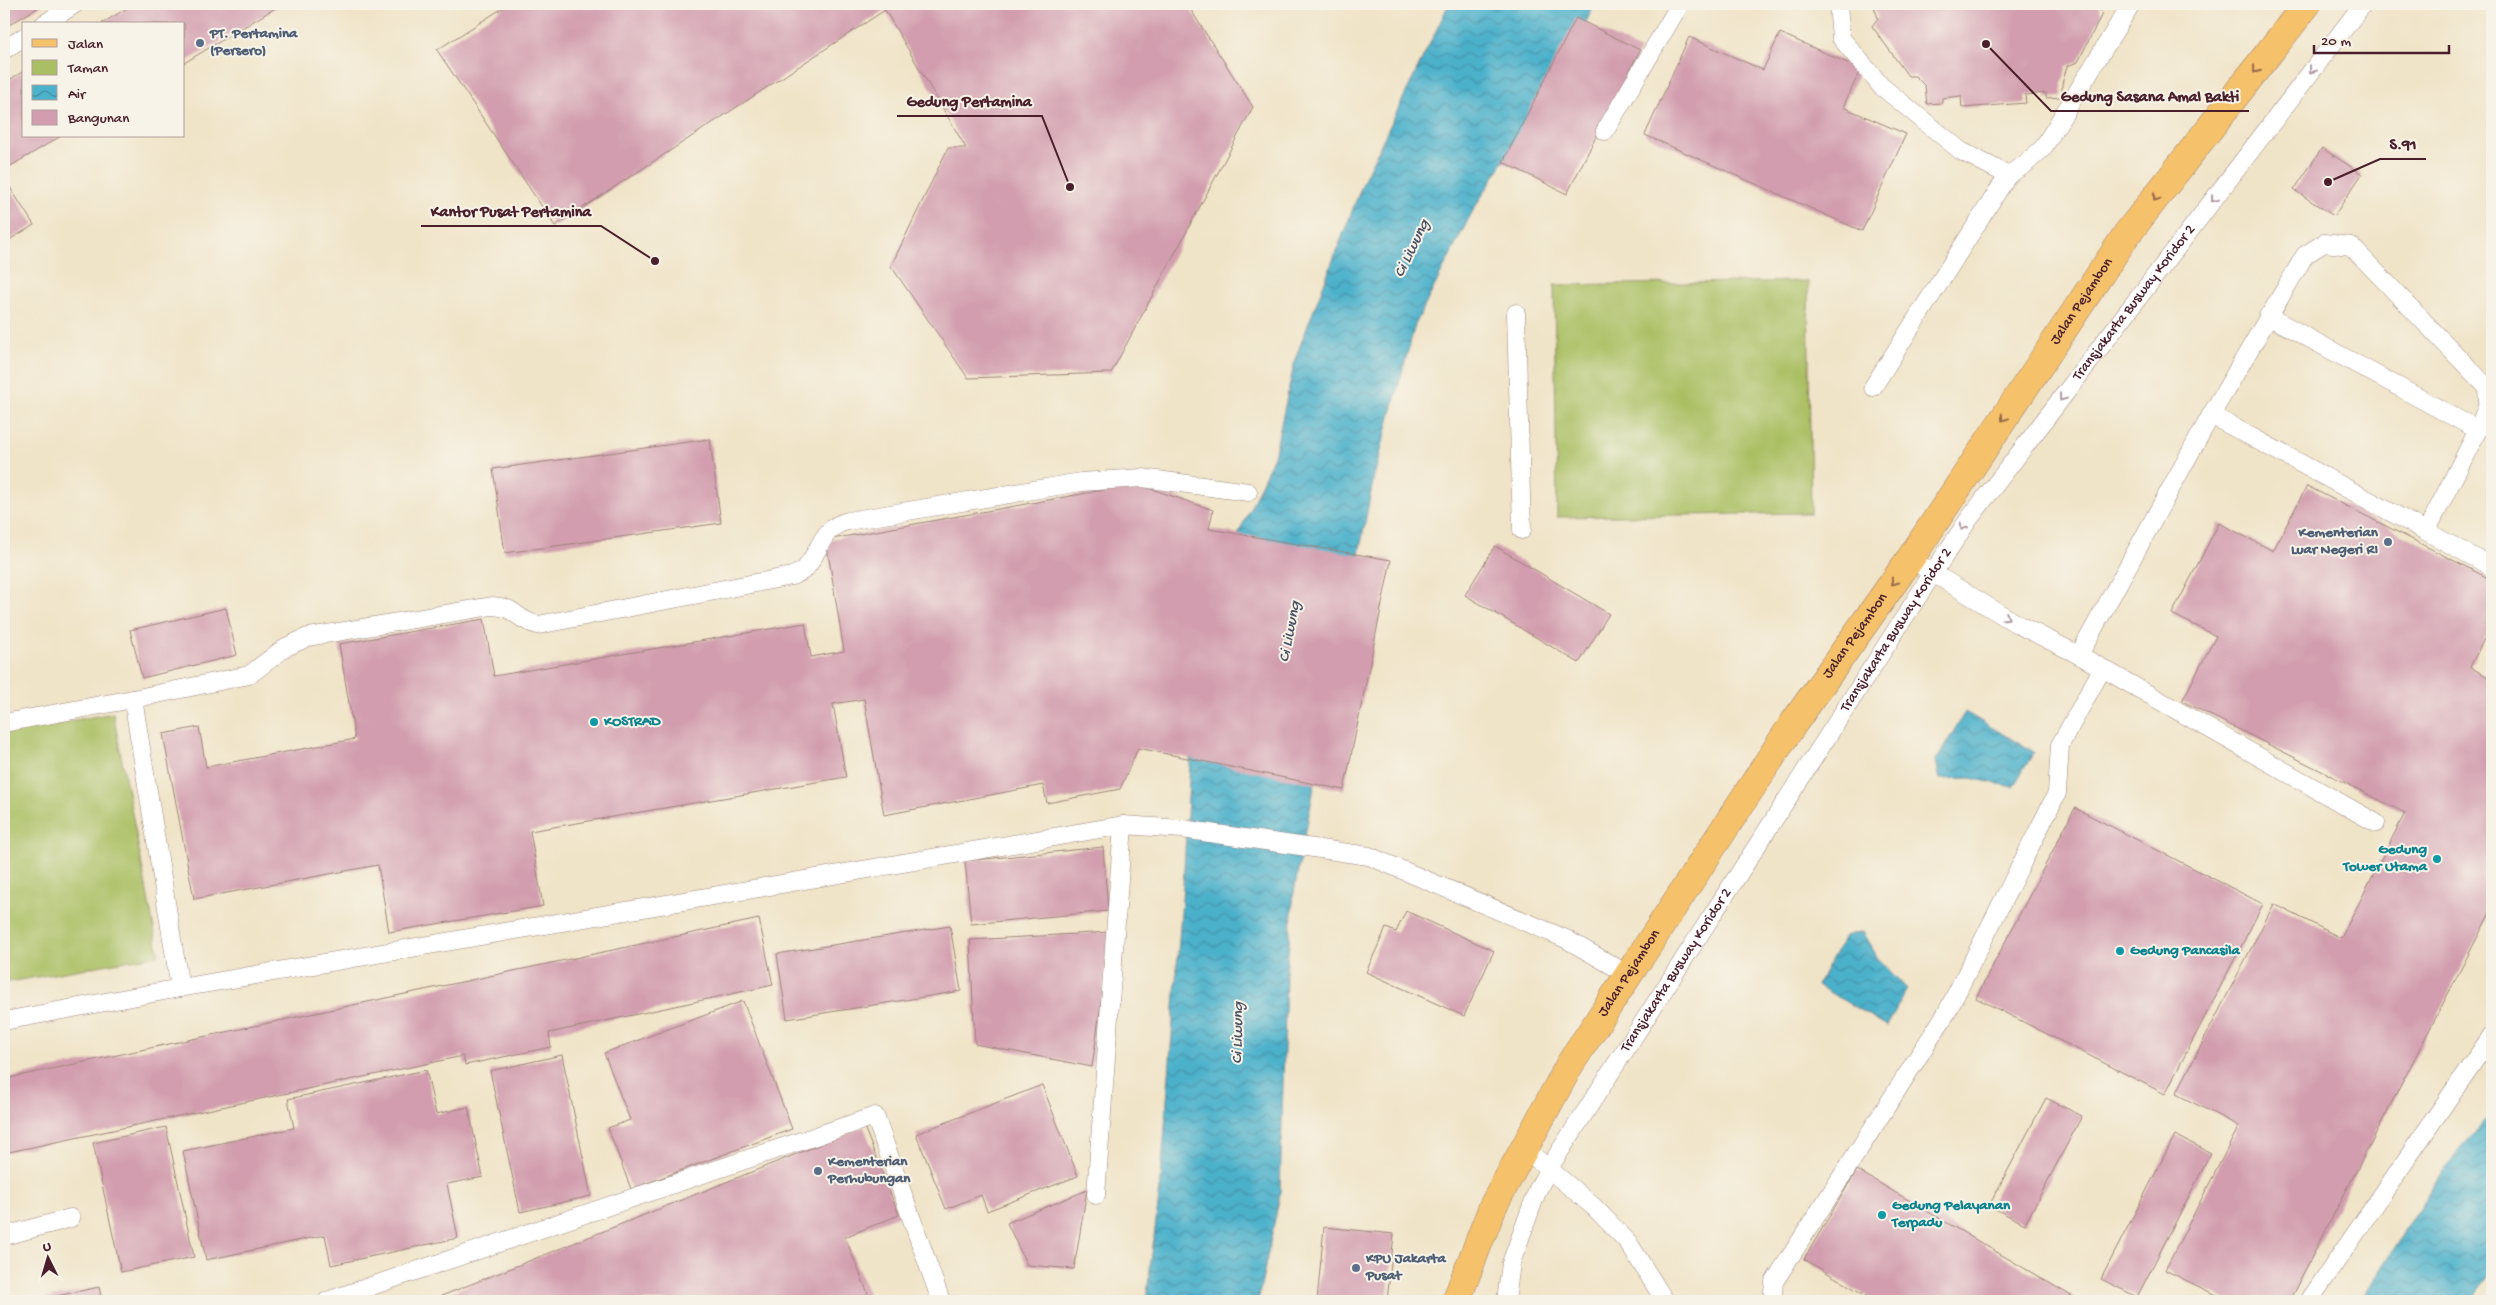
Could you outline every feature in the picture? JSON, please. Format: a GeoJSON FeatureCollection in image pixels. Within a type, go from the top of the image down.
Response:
{"type":"FeatureCollection","features":[{"type":"Feature","properties":{"kind":"main road","name":"Jalan Pejambon"},"geometry":{"type":"LineString","coordinates":[[1456,1301],[1493,1206],[1570,1064],[1793,724],[1910,559],[2127,234],[2307,4]]}},
{"type":"Feature","properties":{"kind":"lane"},"geometry":{"type":"LineString","coordinates":[[47,22],[75,4]]}},
{"type":"Feature","properties":{"kind":"lane"},"geometry":{"type":"LineString","coordinates":[[1605,131],[1680,4]]}},
{"type":"Feature","properties":{"kind":"lane"},"geometry":{"type":"LineString","coordinates":[[1838,4],[1842,38],[1881,86],[1961,151],[2008,175]]}},
{"type":"Feature","properties":{"kind":"lane"},"geometry":{"type":"LineString","coordinates":[[1873,387],[2008,175],[2024,165],[2043,148],[2131,4]]}},
{"type":"Feature","properties":{"kind":"lane","name":"Transjakarta Busway Koridor 2"},"geometry":{"type":"LineString","coordinates":[[1506,1301],[1511,1263],[1538,1189],[1549,1168],[1933,573],[1969,519],[2363,4]]}},
{"type":"Feature","properties":{"kind":"lane"},"geometry":{"type":"LineString","coordinates":[[4,50],[22,38]]}},
{"type":"Feature","properties":{"kind":"lane"},"geometry":{"type":"LineString","coordinates":[[2079,655],[2211,415],[2268,316],[2305,256],[2324,243],[2350,246],[2487,387],[2488,404],[2478,430],[2427,530]]}},
{"type":"Feature","properties":{"kind":"lane"},"geometry":{"type":"LineString","coordinates":[[1516,313],[1522,530]]}},
{"type":"Feature","properties":{"kind":"lane"},"geometry":{"type":"LineString","coordinates":[[2268,316],[2478,430]]}},
{"type":"Feature","properties":{"kind":"lane"},"geometry":{"type":"LineString","coordinates":[[2211,415],[2492,566]]}},
{"type":"Feature","properties":{"kind":"lane"},"geometry":{"type":"LineString","coordinates":[[4,723],[249,675],[286,648],[308,636],[492,606],[507,606],[525,622],[538,625],[792,576],[804,570],[826,532],[838,523],[848,520],[1081,482],[1142,478],[1184,481],[1248,492]]}},
{"type":"Feature","properties":{"kind":"lane"},"geometry":{"type":"LineString","coordinates":[[1910,559],[2017,624],[2079,655],[2376,823]]}},
{"type":"Feature","properties":{"kind":"lane"},"geometry":{"type":"LineString","coordinates":[[1772,1301],[1774,1282],[1947,1012],[2057,793],[2060,745],[2102,669]]}},
{"type":"Feature","properties":{"kind":"lane"},"geometry":{"type":"LineString","coordinates":[[133,699],[180,988]]}},
{"type":"Feature","properties":{"kind":"lane"},"geometry":{"type":"LineString","coordinates":[[1096,1195],[1123,825]]}},
{"type":"Feature","properties":{"kind":"lane"},"geometry":{"type":"LineString","coordinates":[[4,1021],[180,988],[1123,825],[1151,825],[1369,856],[1566,938],[1629,975]]}},
{"type":"Feature","properties":{"kind":"lane"},"geometry":{"type":"LineString","coordinates":[[2309,1301],[2492,1035]]}},
{"type":"Feature","properties":{"kind":"lane"},"geometry":{"type":"LineString","coordinates":[[327,1301],[876,1116],[941,1301]]}},
{"type":"Feature","properties":{"kind":"lane"},"geometry":{"type":"LineString","coordinates":[[1524,1148],[1594,1207],[1628,1242],[1665,1301]]}},
{"type":"Feature","properties":{"kind":"lane"},"geometry":{"type":"LineString","coordinates":[[4,1236],[71,1218]]}},
{"type":"Feature","properties":{"kind":"green space"},"geometry":{"type":"Polygon","coordinates":[[[1808,281],[1811,513],[1557,517],[1554,285],[1808,281]]]}},
{"type":"Feature","properties":{"kind":"green space"},"geometry":{"type":"Polygon","coordinates":[[[113,713],[159,955],[4,983],[4,733],[113,713]]]}},
{"type":"Feature","properties":{"kind":"water","name":"Ci Liwung"},"geometry":{"type":"Polygon","coordinates":[[[1449,4],[1595,4],[1572,50],[1471,214],[1415,325],[1374,476],[1294,892],[1286,974],[1280,1195],[1258,1301],[1146,1301],[1161,1181],[1183,886],[1198,623],[1274,456],[1296,356],[1366,175],[1449,4]]]}},
{"type":"Feature","properties":{"kind":"water"},"geometry":{"type":"Polygon","coordinates":[[[1965,712],[2034,752],[2013,787],[1970,778],[1940,779],[1936,761],[1965,712]]]}},
{"type":"Feature","properties":{"kind":"water"},"geometry":{"type":"Polygon","coordinates":[[[1863,931],[1877,957],[1907,989],[1887,1026],[1817,985],[1845,936],[1863,931]]]}},
{"type":"Feature","properties":{"kind":"water"},"geometry":{"type":"Polygon","coordinates":[[[2492,1114],[2492,1271],[2472,1301],[2361,1301],[2447,1165],[2492,1114]]]}},
{"type":"Feature","properties":{"kind":"building"},"geometry":{"type":"Polygon","coordinates":[[[4,4],[44,4],[4,28],[4,4]]]}},
{"type":"Feature","properties":{"kind":"building","name":"PT. Pertamina (Persero)"},"geometry":{"type":"Polygon","coordinates":[[[134,4],[282,4],[185,62],[185,22],[104,22],[134,4]]]}},
{"type":"Feature","properties":{"kind":"building"},"geometry":{"type":"Polygon","coordinates":[[[509,4],[1187,4],[1253,107],[1111,373],[968,378],[891,266],[948,148],[966,148],[885,10],[555,226],[437,50],[509,4]]]}},
{"type":"Feature","properties":{"kind":"building"},"geometry":{"type":"Polygon","coordinates":[[[1873,4],[2097,4],[2102,14],[2078,62],[2067,66],[2062,84],[2062,97],[2046,98],[2046,93],[2025,95],[2026,103],[1962,108],[1961,96],[1942,98],[1942,103],[1927,104],[1925,86],[1915,76],[1908,76],[1872,26],[1878,18],[1873,4]]]}},
{"type":"Feature","properties":{"kind":"building"},"geometry":{"type":"Polygon","coordinates":[[[1576,18],[1640,50],[1567,194],[1503,162],[1576,18]]]}},
{"type":"Feature","properties":{"kind":"building"},"geometry":{"type":"Polygon","coordinates":[[[1780,33],[1861,69],[1843,107],[1906,134],[1862,231],[1645,135],[1689,37],[1763,70],[1780,33]]]}},
{"type":"Feature","properties":{"kind":"building"},"geometry":{"type":"Polygon","coordinates":[[[22,72],[22,138],[58,138],[4,170],[4,83],[22,72]]]}},
{"type":"Feature","properties":{"kind":"building"},"geometry":{"type":"Polygon","coordinates":[[[2322,148],[2362,174],[2334,216],[2294,190],[2322,148]]]}},
{"type":"Feature","properties":{"kind":"building"},"geometry":{"type":"Polygon","coordinates":[[[4,178],[34,225],[4,243],[4,178]]]}},
{"type":"Feature","properties":{"kind":"building"},"geometry":{"type":"Polygon","coordinates":[[[710,439],[721,523],[505,553],[493,469],[710,439]]]}},
{"type":"Feature","properties":{"kind":"building"},"geometry":{"type":"Polygon","coordinates":[[[1137,484],[1213,510],[1209,529],[1391,560],[1344,790],[1138,748],[1120,789],[1047,803],[1043,785],[884,815],[864,699],[833,704],[846,777],[530,831],[543,906],[389,932],[378,865],[194,899],[163,734],[199,727],[206,767],[355,739],[339,644],[484,619],[494,676],[805,623],[811,657],[844,651],[826,540],[1137,484]]]}},
{"type":"Feature","properties":{"kind":"building","name":"Gedung Tower Utama"},"geometry":{"type":"Polygon","coordinates":[[[2307,486],[2492,580],[2492,623],[2470,667],[2492,679],[2492,909],[2289,1301],[2228,1301],[2165,1270],[2239,1126],[2176,1094],[2274,904],[2341,938],[2405,813],[2182,701],[2216,636],[2172,614],[2219,523],[2273,551],[2307,486]]]}},
{"type":"Feature","properties":{"kind":"building"},"geometry":{"type":"Polygon","coordinates":[[[1495,546],[1609,614],[1579,663],[1465,595],[1495,546]]]}},
{"type":"Feature","properties":{"kind":"building"},"geometry":{"type":"Polygon","coordinates":[[[226,608],[237,655],[142,678],[130,630],[226,608]]]}},
{"type":"Feature","properties":{"kind":"building","name":"Gedung Pancasila"},"geometry":{"type":"Polygon","coordinates":[[[2075,808],[2263,904],[2165,1094],[1976,998],[2075,808]]]}},
{"type":"Feature","properties":{"kind":"building"},"geometry":{"type":"Polygon","coordinates":[[[1103,847],[1108,911],[971,924],[965,861],[1103,847]]]}},
{"type":"Feature","properties":{"kind":"building"},"geometry":{"type":"Polygon","coordinates":[[[1406,911],[1494,951],[1464,1016],[1366,972],[1386,928],[1396,932],[1406,911]]]}},
{"type":"Feature","properties":{"kind":"building"},"geometry":{"type":"Polygon","coordinates":[[[759,919],[773,985],[549,1033],[551,1047],[465,1065],[463,1056],[4,1153],[4,1079],[759,919]]]}},
{"type":"Feature","properties":{"kind":"building"},"geometry":{"type":"Polygon","coordinates":[[[950,926],[961,991],[787,1019],[777,954],[950,926]]]}},
{"type":"Feature","properties":{"kind":"building"},"geometry":{"type":"Polygon","coordinates":[[[1111,932],[1092,1067],[975,1044],[970,940],[1111,932]]]}},
{"type":"Feature","properties":{"kind":"building"},"geometry":{"type":"Polygon","coordinates":[[[743,1001],[792,1129],[631,1189],[608,1128],[630,1120],[604,1053],[743,1001]]]}},
{"type":"Feature","properties":{"kind":"building"},"geometry":{"type":"Polygon","coordinates":[[[562,1055],[591,1196],[520,1212],[490,1071],[562,1055]]]}},
{"type":"Feature","properties":{"kind":"building"},"geometry":{"type":"Polygon","coordinates":[[[426,1070],[436,1114],[468,1107],[483,1177],[447,1184],[458,1238],[331,1265],[325,1235],[206,1260],[183,1151],[294,1128],[288,1099],[426,1070]]]}},
{"type":"Feature","properties":{"kind":"building"},"geometry":{"type":"Polygon","coordinates":[[[1042,1085],[1078,1176],[987,1211],[981,1195],[946,1209],[916,1134],[1042,1085]]]}},
{"type":"Feature","properties":{"kind":"building"},"geometry":{"type":"Polygon","coordinates":[[[2046,1098],[2082,1116],[2025,1224],[1989,1206],[2046,1098]]]}},
{"type":"Feature","properties":{"kind":"building"},"geometry":{"type":"Polygon","coordinates":[[[166,1127],[194,1257],[121,1272],[93,1143],[166,1127]]]}},
{"type":"Feature","properties":{"kind":"building","name":"Kementerian Perhubungan"},"geometry":{"type":"Polygon","coordinates":[[[864,1127],[899,1215],[845,1237],[871,1301],[429,1301],[864,1127]]]}},
{"type":"Feature","properties":{"kind":"building"},"geometry":{"type":"Polygon","coordinates":[[[2175,1135],[2211,1153],[2137,1297],[2101,1279],[2175,1135]]]}},
{"type":"Feature","properties":{"kind":"building","name":"Gedung Pelayanan Terpadu"},"geometry":{"type":"Polygon","coordinates":[[[1857,1170],[2080,1301],[1875,1301],[1804,1259],[1857,1170]]]}},
{"type":"Feature","properties":{"kind":"building"},"geometry":{"type":"Polygon","coordinates":[[[1087,1190],[1074,1269],[1027,1265],[1007,1223],[1087,1190]]]}},
{"type":"Feature","properties":{"kind":"building","name":"KPU Jakarta Pusat"},"geometry":{"type":"Polygon","coordinates":[[[1324,1227],[1394,1234],[1387,1301],[1317,1301],[1324,1227]]]}},
{"type":"Feature","properties":{"kind":"building"},"geometry":{"type":"Polygon","coordinates":[[[99,1287],[102,1301],[38,1301],[38,1300],[99,1287]]]}},
{"type":"Feature","properties":{"kind":"place","name":"PT. Pertamina (Persero)"},"geometry":{"type":"Point","coordinates":[200,43]}},
{"type":"Feature","properties":{"kind":"place","name":"Gedung Sasana Amal Bakti"},"geometry":{"type":"Point","coordinates":[1986,44]}},
{"type":"Feature","properties":{"kind":"place","name":"S.91"},"geometry":{"type":"Point","coordinates":[2328,182]}},
{"type":"Feature","properties":{"kind":"place","name":"Gedung Pertamina"},"geometry":{"type":"Point","coordinates":[1070,187]}},
{"type":"Feature","properties":{"kind":"place","name":"Kantor Pusat Pertamina"},"geometry":{"type":"Point","coordinates":[655,261]}},
{"type":"Feature","properties":{"kind":"place","name":"Kementerian Luar Negeri RI"},"geometry":{"type":"Point","coordinates":[2388,542]}},
{"type":"Feature","properties":{"kind":"place","name":"KOSTRAD"},"geometry":{"type":"Point","coordinates":[594,722]}},
{"type":"Feature","properties":{"kind":"place","name":"Gedung Tower Utama"},"geometry":{"type":"Point","coordinates":[2437,859]}},
{"type":"Feature","properties":{"kind":"place","name":"Gedung Pancasila"},"geometry":{"type":"Point","coordinates":[2120,951]}},
{"type":"Feature","properties":{"kind":"place","name":"Kementerian Perhubungan"},"geometry":{"type":"Point","coordinates":[818,1171]}},
{"type":"Feature","properties":{"kind":"place","name":"Gedung Pelayanan Terpadu"},"geometry":{"type":"Point","coordinates":[1882,1215]}},
{"type":"Feature","properties":{"kind":"place","name":"KPU Jakarta Pusat"},"geometry":{"type":"Point","coordinates":[1356,1268]}}]}
